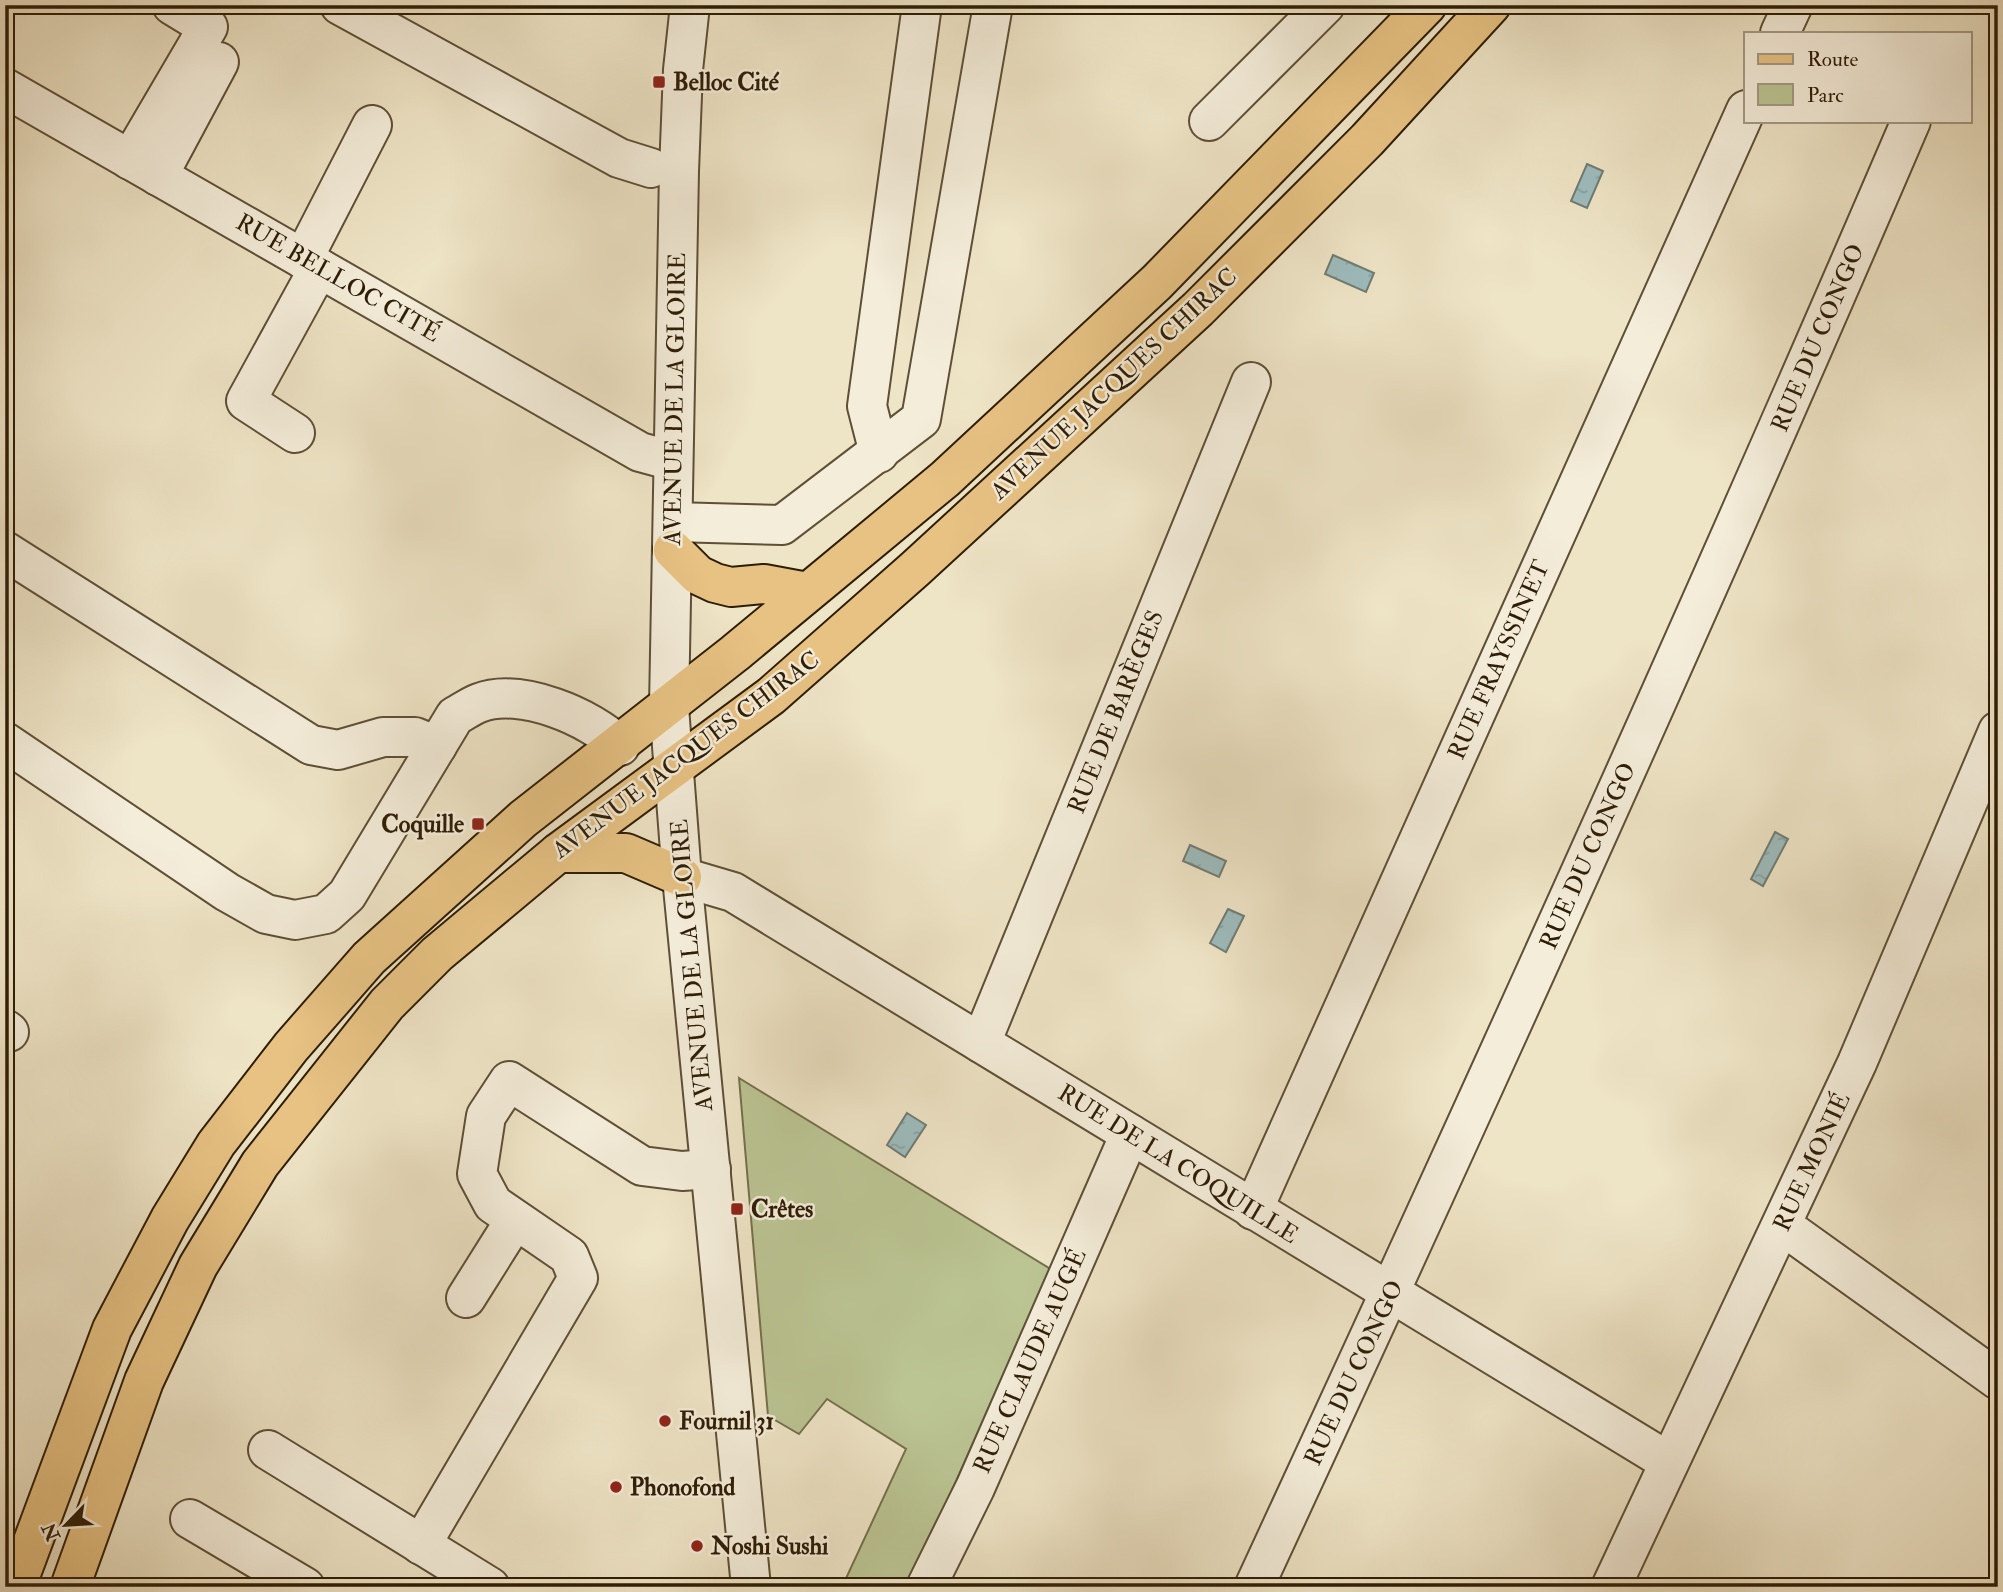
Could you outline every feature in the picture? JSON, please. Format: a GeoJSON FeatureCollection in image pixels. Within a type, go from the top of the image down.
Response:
{"type":"FeatureCollection","features":[{"type":"Feature","properties":{"kind":"main road","name":"AVENUE JACQUES CHIRAC"},"geometry":{"type":"LineString","coordinates":[[16,1587],[112,1329],[170,1219],[216,1144],[291,1047],[369,958],[523,819],[669,707],[945,480],[1157,282],[1427,5]]}},
{"type":"Feature","properties":{"kind":"main road","name":"AVENUE JACQUES CHIRAC"},"geometry":{"type":"LineString","coordinates":[[70,1587],[144,1381],[198,1266],[260,1164],[387,1004],[437,954],[558,853],[771,696],[915,569],[1198,309],[1367,140],[1491,5]]}},
{"type":"Feature","properties":{"kind":"main road"},"geometry":{"type":"LineString","coordinates":[[673,536],[698,575],[715,583],[731,587],[764,584],[807,592]]}},
{"type":"Feature","properties":{"kind":"main road"},"geometry":{"type":"LineString","coordinates":[[558,853],[626,853],[682,877]]}},
{"type":"Feature","properties":{"kind":"street"},"geometry":{"type":"LineString","coordinates":[[144,168],[208,27],[172,5]]}},
{"type":"Feature","properties":{"kind":"street"},"geometry":{"type":"LineString","coordinates":[[340,5],[619,158],[651,168]]}},
{"type":"Feature","properties":{"kind":"street","name":"AVENUE DE LA GLOIRE"},"geometry":{"type":"LineString","coordinates":[[690,5],[682,95],[669,707],[682,877],[751,1587]]}},
{"type":"Feature","properties":{"kind":"street"},"geometry":{"type":"LineString","coordinates":[[879,453],[867,406],[922,5]]}},
{"type":"Feature","properties":{"kind":"street"},"geometry":{"type":"LineString","coordinates":[[673,536],[782,525],[921,419],[993,5]]}},
{"type":"Feature","properties":{"kind":"street"},"geometry":{"type":"LineString","coordinates":[[1209,121],[1325,5]]}},
{"type":"Feature","properties":{"kind":"street"},"geometry":{"type":"LineString","coordinates":[[144,168],[219,62]]}},
{"type":"Feature","properties":{"kind":"street","name":"RUE BELLOC CITÉ"},"geometry":{"type":"LineString","coordinates":[[5,88],[640,452],[673,461]]}},
{"type":"Feature","properties":{"kind":"street","name":"RUE FRAYSSINET"},"geometry":{"type":"LineString","coordinates":[[1253,1210],[1744,114]]}},
{"type":"Feature","properties":{"kind":"street","name":"RUE DU CONGO"},"geometry":{"type":"LineString","coordinates":[[1254,1587],[1391,1295],[1777,434],[1911,122]]}},
{"type":"Feature","properties":{"kind":"street"},"geometry":{"type":"LineString","coordinates":[[296,433],[246,401],[311,264],[372,125]]}},
{"type":"Feature","properties":{"kind":"street","name":"RUE DE BARÈGES"},"geometry":{"type":"LineString","coordinates":[[981,1043],[1251,382]]}},
{"type":"Feature","properties":{"kind":"street"},"geometry":{"type":"LineString","coordinates":[[5,551],[311,746],[338,750],[383,737],[415,737],[437,746]]}},
{"type":"Feature","properties":{"kind":"street"},"geometry":{"type":"LineString","coordinates":[[5,743],[227,892],[266,914],[295,920],[326,914],[347,895],[455,716],[480,702],[506,698],[548,706],[585,720],[607,733],[620,746]]}},
{"type":"Feature","properties":{"kind":"street","name":"RUE MONIÉ"},"geometry":{"type":"LineString","coordinates":[[1611,1587],[1783,1226],[1857,1063],[1998,731]]}},
{"type":"Feature","properties":{"kind":"street","name":"RUE DE LA COQUILLE"},"geometry":{"type":"LineString","coordinates":[[682,877],[733,892],[1669,1462]]}},
{"type":"Feature","properties":{"kind":"street"},"geometry":{"type":"LineString","coordinates":[[422,1545],[578,1278],[569,1256],[493,1204],[477,1174],[485,1116],[509,1081],[642,1167],[682,1171],[711,1169]]}},
{"type":"Feature","properties":{"kind":"street","name":"RUE CLAUDE AUGÉ"},"geometry":{"type":"LineString","coordinates":[[926,1587],[975,1488],[1130,1133]]}},
{"type":"Feature","properties":{"kind":"street"},"geometry":{"type":"LineString","coordinates":[[466,1298],[516,1220]]}},
{"type":"Feature","properties":{"kind":"street"},"geometry":{"type":"LineString","coordinates":[[1783,1226],[1998,1380]]}},
{"type":"Feature","properties":{"kind":"street"},"geometry":{"type":"LineString","coordinates":[[268,1450],[490,1587]]}},
{"type":"Feature","properties":{"kind":"street"},"geometry":{"type":"LineString","coordinates":[[190,1519],[305,1587]]}},
{"type":"Feature","properties":{"kind":"green space"},"geometry":{"type":"Polygon","coordinates":[[[739,1078],[1052,1270],[908,1587],[842,1587],[906,1449],[827,1399],[799,1434],[768,1416],[739,1078]]]}},
{"type":"Feature","properties":{"kind":"water"},"geometry":{"type":"Polygon","coordinates":[[[1587,164],[1603,171],[1587,208],[1571,201],[1587,164]]]}},
{"type":"Feature","properties":{"kind":"water"},"geometry":{"type":"Polygon","coordinates":[[[1333,255],[1374,273],[1366,292],[1325,274],[1333,255]]]}},
{"type":"Feature","properties":{"kind":"water"},"geometry":{"type":"Polygon","coordinates":[[[1775,832],[1788,839],[1763,886],[1751,879],[1775,832]]]}},
{"type":"Feature","properties":{"kind":"water"},"geometry":{"type":"Polygon","coordinates":[[[1190,845],[1226,861],[1219,877],[1183,861],[1190,845]]]}},
{"type":"Feature","properties":{"kind":"water"},"geometry":{"type":"Polygon","coordinates":[[[1228,909],[1244,916],[1226,952],[1210,943],[1228,909]]]}},
{"type":"Feature","properties":{"kind":"water"},"geometry":{"type":"Polygon","coordinates":[[[907,1113],[926,1125],[905,1157],[887,1145],[907,1113]]]}},
{"type":"Feature","properties":{"kind":"place","name":"Belloc Cité"},"geometry":{"type":"Point","coordinates":[659,82]}},
{"type":"Feature","properties":{"kind":"place","name":"Coquille"},"geometry":{"type":"Point","coordinates":[478,824]}},
{"type":"Feature","properties":{"kind":"place","name":"Crêtes"},"geometry":{"type":"Point","coordinates":[737,1209]}},
{"type":"Feature","properties":{"kind":"place","name":"Fournil 31"},"geometry":{"type":"Point","coordinates":[665,1421]}},
{"type":"Feature","properties":{"kind":"place","name":"Phonofond"},"geometry":{"type":"Point","coordinates":[616,1487]}},
{"type":"Feature","properties":{"kind":"place","name":"Noshi Sushi"},"geometry":{"type":"Point","coordinates":[697,1546]}}]}
